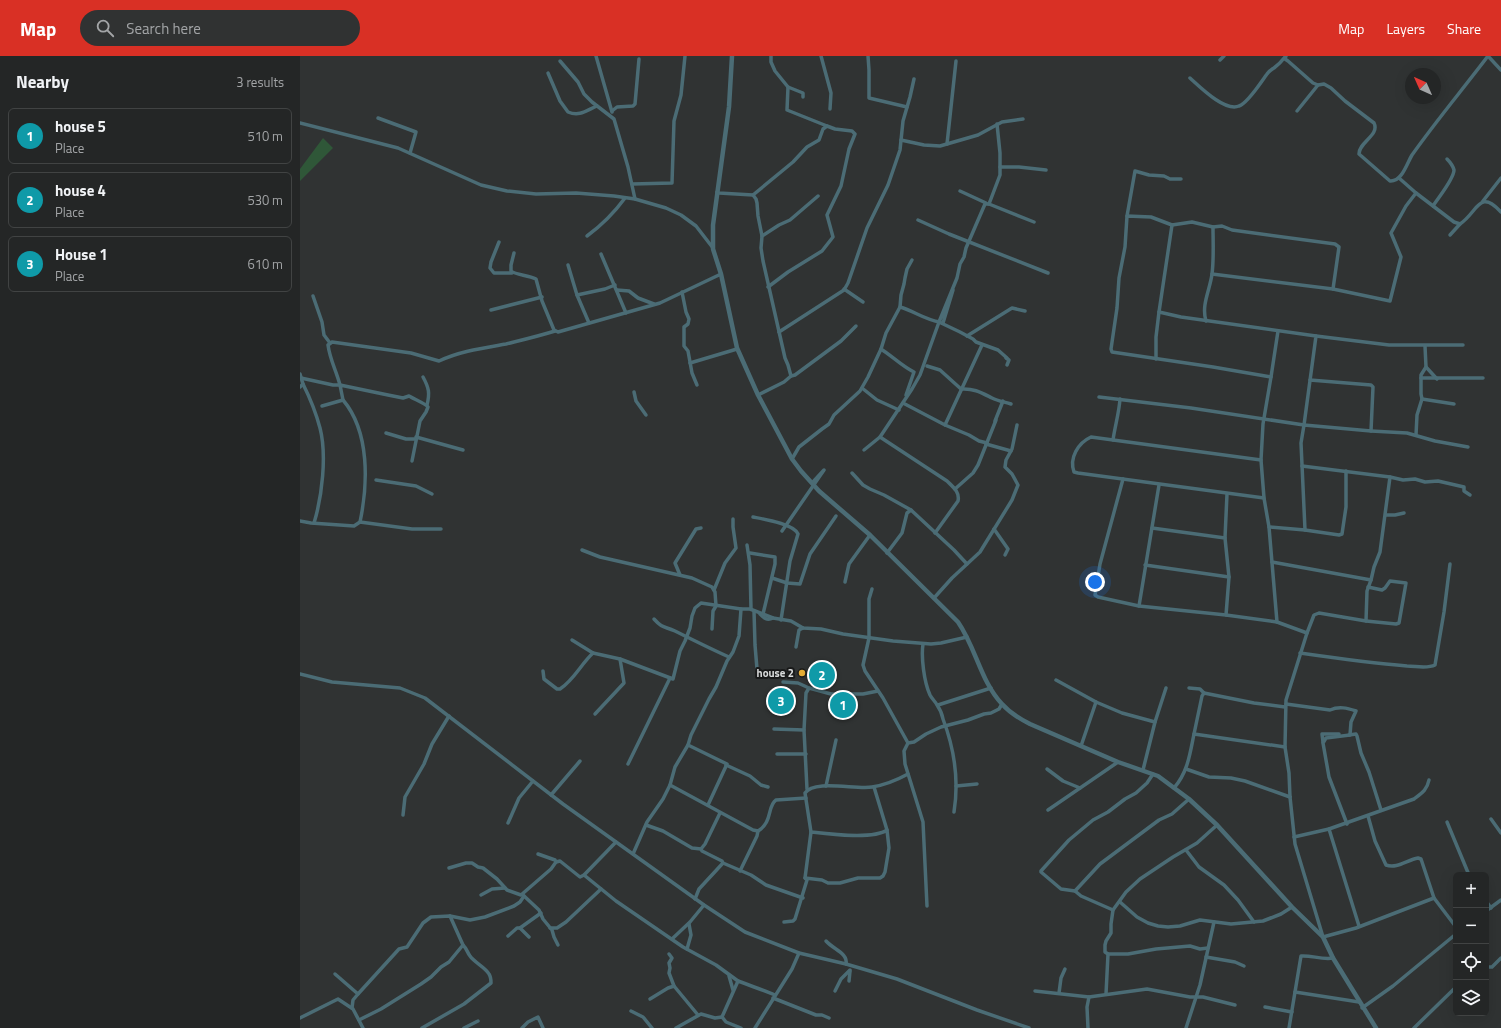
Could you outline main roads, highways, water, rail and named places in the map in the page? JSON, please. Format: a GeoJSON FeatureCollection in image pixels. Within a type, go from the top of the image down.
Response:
{"type":"FeatureCollection","features":[{"type":"Feature","properties":{"kind":"place","name":"house 2"},"geometry":{"type":"Point","coordinates":[802,673]}},
{"type":"Feature","properties":{"kind":"place","name":"house 4"},"geometry":{"type":"Point","coordinates":[822,675]}},
{"type":"Feature","properties":{"kind":"place","name":"House 1"},"geometry":{"type":"Point","coordinates":[781,701]}},
{"type":"Feature","properties":{"kind":"place","name":"house 5"},"geometry":{"type":"Point","coordinates":[843,705]}}]}
